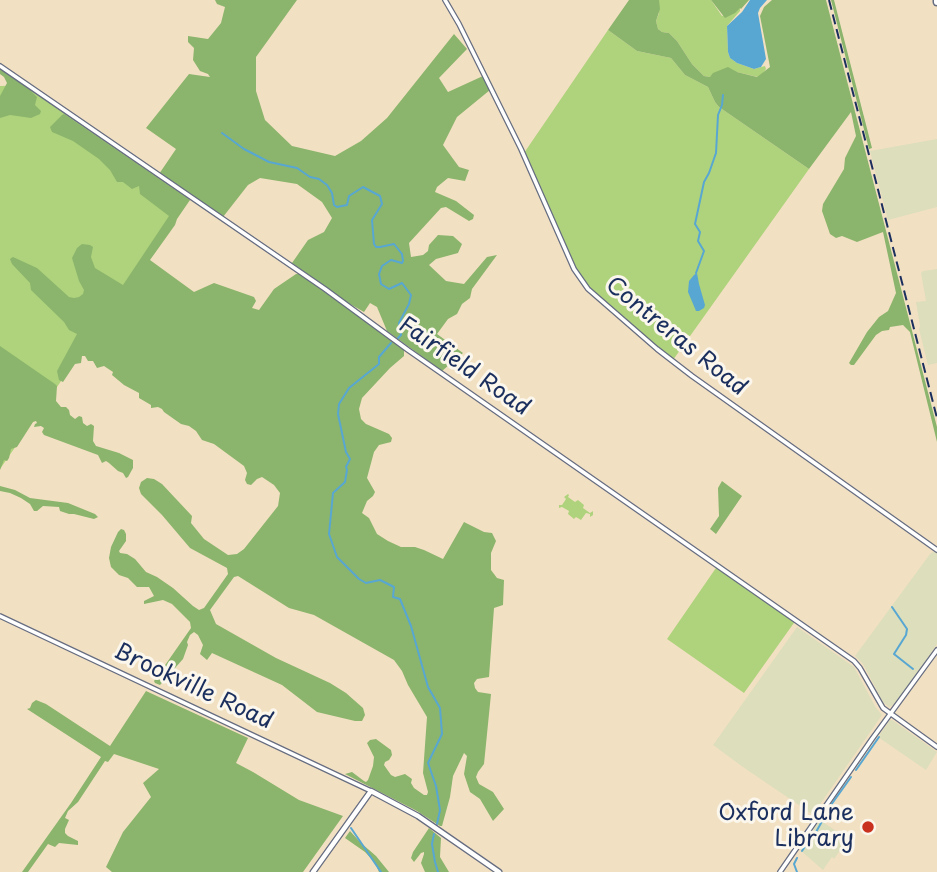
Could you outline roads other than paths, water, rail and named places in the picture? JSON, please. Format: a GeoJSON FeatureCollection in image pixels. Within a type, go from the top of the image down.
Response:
{"type":"FeatureCollection","features":[{"type":"Feature","properties":{"kind":"main road"},"geometry":{"type":"LineString","coordinates":[[313,872],[370,791],[418,816],[499,872]]}},
{"type":"Feature","properties":{"kind":"street","name":"Contreras Road"},"geometry":{"type":"LineString","coordinates":[[445,0],[522,149],[573,269],[588,289],[692,376],[937,550]]}},
{"type":"Feature","properties":{"kind":"street","name":"Fairfield Road"},"geometry":{"type":"LineString","coordinates":[[0,66],[325,289],[453,382],[850,658],[860,668],[881,705],[937,747]]}},
{"type":"Feature","properties":{"kind":"street","name":"Brookville Road"},"geometry":{"type":"LineString","coordinates":[[0,616],[370,791]]}},
{"type":"Feature","properties":{"kind":"street"},"geometry":{"type":"LineString","coordinates":[[780,872],[937,650]]}},
{"type":"Feature","properties":{"kind":"water"},"geometry":{"type":"Polygon","coordinates":[[[750,0],[767,0],[758,13],[766,59],[761,67],[754,69],[737,63],[730,58],[728,52],[727,26],[750,0]]]}},
{"type":"Feature","properties":{"kind":"water"},"geometry":{"type":"Polygon","coordinates":[[[697,273],[705,305],[699,311],[696,311],[688,292],[689,281],[697,273]]]}},
{"type":"Feature","properties":{"kind":"waterway"},"geometry":{"type":"LineString","coordinates":[[696,273],[704,251],[698,241],[700,232],[695,224],[704,182],[716,153],[718,115],[723,95]]}},
{"type":"Feature","properties":{"kind":"waterway"},"geometry":{"type":"LineString","coordinates":[[222,133],[269,162],[297,168],[310,177],[319,179],[327,185],[337,207],[347,205],[349,196],[363,187],[380,196],[382,204],[372,220],[374,244],[376,247],[394,244],[402,254],[403,261],[391,260],[382,266],[379,274],[381,284],[389,289],[402,283],[411,295],[399,323],[401,335],[398,338]]}},
{"type":"Feature","properties":{"kind":"waterway"},"geometry":{"type":"LineString","coordinates":[[391,343],[379,357],[379,364],[349,388],[339,404],[338,414],[350,459],[346,467],[345,482],[333,493],[329,534],[337,557],[359,579],[366,583],[380,580],[394,587],[393,597],[400,599],[411,626],[428,687],[440,708],[442,734],[428,763],[440,810],[437,824]]}},
{"type":"Feature","properties":{"kind":"waterway"},"geometry":{"type":"LineString","coordinates":[[892,607],[907,629],[894,654],[913,669]]}},
{"type":"Feature","properties":{"kind":"waterway"},"geometry":{"type":"LineString","coordinates":[[856,770],[879,737]]}},
{"type":"Feature","properties":{"kind":"waterway"},"geometry":{"type":"LineString","coordinates":[[831,805],[851,777]]}},
{"type":"Feature","properties":{"kind":"waterway"},"geometry":{"type":"LineString","coordinates":[[816,832],[825,816]]}},
{"type":"Feature","properties":{"kind":"waterway"},"geometry":{"type":"LineString","coordinates":[[351,828],[381,872]]}},
{"type":"Feature","properties":{"kind":"waterway"},"geometry":{"type":"LineString","coordinates":[[434,834],[432,844],[438,872]]}},
{"type":"Feature","properties":{"kind":"waterway"},"geometry":{"type":"LineString","coordinates":[[802,851],[810,839]]}},
{"type":"Feature","properties":{"kind":"waterway"},"geometry":{"type":"LineString","coordinates":[[797,858],[794,864],[797,872]]}},
{"type":"Feature","properties":{"kind":"railway"},"geometry":{"type":"LineString","coordinates":[[829,0],[937,418]]}},
{"type":"Feature","properties":{"kind":"place","name":"Oxford Lane Library"},"geometry":{"type":"Point","coordinates":[868,827]}}]}
